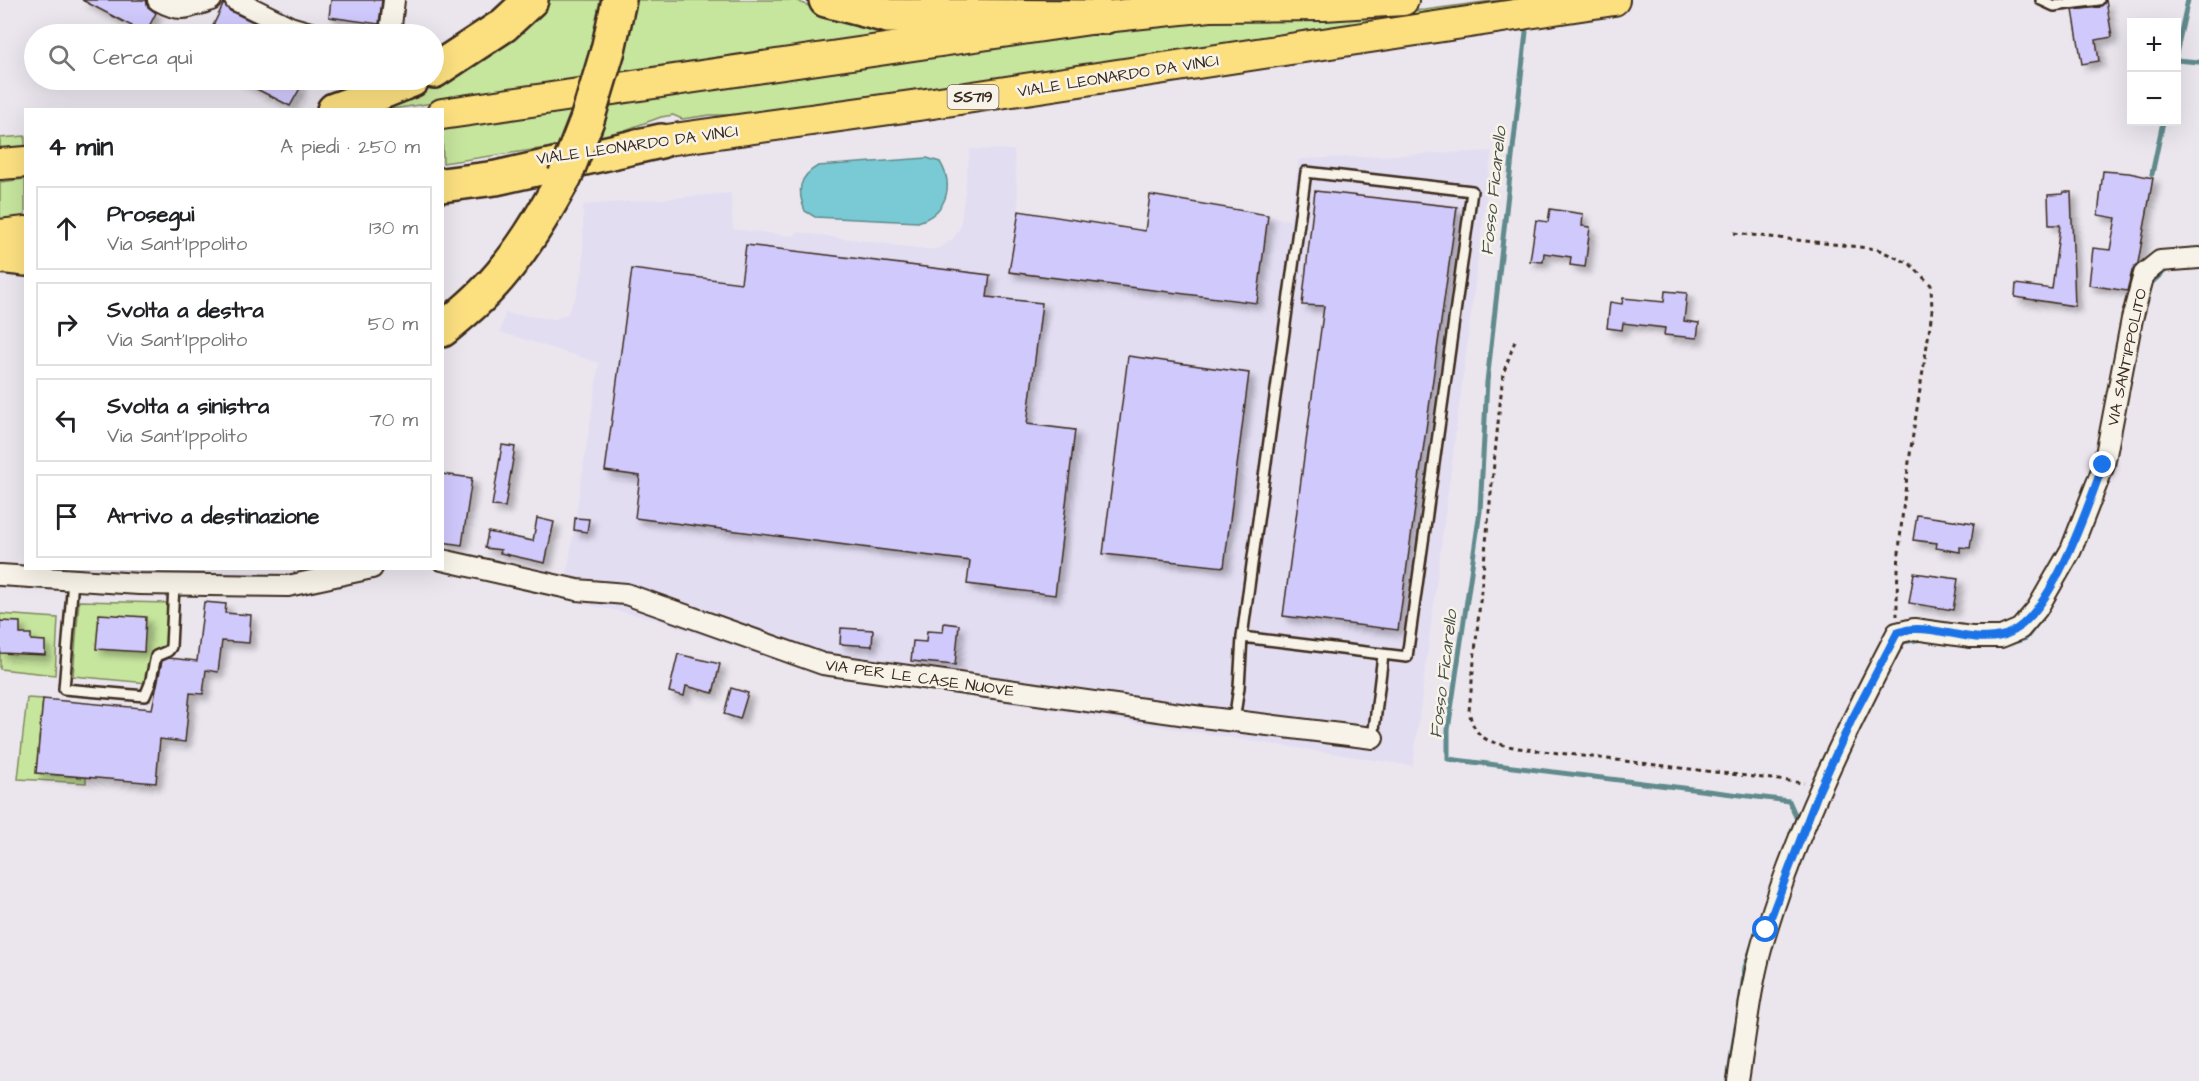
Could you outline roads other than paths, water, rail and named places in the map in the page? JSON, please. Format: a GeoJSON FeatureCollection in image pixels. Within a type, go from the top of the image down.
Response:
{"type":"FeatureCollection","features":[{"type":"Feature","properties":{"kind":"highway"},"geometry":{"type":"LineString","coordinates":[[444,64],[504,25],[531,0]]}},
{"type":"Feature","properties":{"kind":"highway"},"geometry":{"type":"LineString","coordinates":[[444,328],[472,305],[503,273],[535,229],[565,176],[587,120],[608,50],[619,0]]}},
{"type":"Feature","properties":{"kind":"highway"},"geometry":{"type":"LineString","coordinates":[[826,0],[888,16],[1104,17]]}},
{"type":"Feature","properties":{"kind":"highway"},"geometry":{"type":"LineString","coordinates":[[340,108],[387,90]]}},
{"type":"Feature","properties":{"kind":"highway"},"geometry":{"type":"LineString","coordinates":[[444,185],[496,178],[661,141]]}},
{"type":"Feature","properties":{"kind":"highway"},"geometry":{"type":"LineString","coordinates":[[0,256],[24,260]]}},
{"type":"Feature","properties":{"kind":"main road"},"geometry":{"type":"LineString","coordinates":[[444,114],[1104,17],[1210,6],[1324,5],[1403,0]]}},
{"type":"Feature","properties":{"kind":"main road","name":"VIALE LEONARDO DA VINCI"},"geometry":{"type":"LineString","coordinates":[[444,172],[933,103],[1614,0]]}},
{"type":"Feature","properties":{"kind":"main road"},"geometry":{"type":"LineString","coordinates":[[0,164],[24,162]]}},
{"type":"Feature","properties":{"kind":"main road"},"geometry":{"type":"LineString","coordinates":[[0,235],[24,232]]}},
{"type":"Feature","properties":{"kind":"street"},"geometry":{"type":"LineString","coordinates":[[158,0],[180,9],[211,0]]}},
{"type":"Feature","properties":{"kind":"street"},"geometry":{"type":"LineString","coordinates":[[235,0],[284,24]]}},
{"type":"Feature","properties":{"kind":"street"},"geometry":{"type":"LineString","coordinates":[[391,24],[394,0]]}},
{"type":"Feature","properties":{"kind":"street","name":"VIA SANT'IPPOLITO"},"geometry":{"type":"LineString","coordinates":[[1738,1081],[1766,930],[1818,793],[1852,719],[1897,633],[1914,629],[1971,637],[2001,637],[2020,629],[2037,609],[2071,550],[2103,465],[2132,319],[2144,274],[2160,261],[2199,258]]}},
{"type":"Feature","properties":{"kind":"street","name":"VIA PER LE CASE NUOVE"},"geometry":{"type":"LineString","coordinates":[[444,560],[577,590],[626,594],[823,664],[1373,738]]}},
{"type":"Feature","properties":{"kind":"street"},"geometry":{"type":"LineString","coordinates":[[0,575],[174,585],[288,586],[363,570]]}},
{"type":"Feature","properties":{"kind":"lane"},"geometry":{"type":"LineString","coordinates":[[2041,0],[2054,6],[2100,0]]}},
{"type":"Feature","properties":{"kind":"lane"},"geometry":{"type":"LineString","coordinates":[[1234,721],[1242,637],[1306,172],[1472,191],[1407,657],[1242,637]]}},
{"type":"Feature","properties":{"kind":"lane"},"geometry":{"type":"LineString","coordinates":[[73,580],[64,688],[145,696],[156,656],[168,651],[171,647],[174,585]]}},
{"type":"Feature","properties":{"kind":"lane"},"geometry":{"type":"LineString","coordinates":[[1373,738],[1383,655]]}},
{"type":"Feature","properties":{"kind":"water"},"geometry":{"type":"Polygon","coordinates":[[[927,158],[940,162],[947,181],[947,190],[941,206],[928,218],[918,222],[815,217],[805,211],[800,191],[801,185],[806,175],[818,166],[927,158]]]}},
{"type":"Feature","properties":{"kind":"waterway"},"geometry":{"type":"LineString","coordinates":[[2181,32],[2188,0]]}},
{"type":"Feature","properties":{"kind":"waterway","name":"Fosso Ficarello"},"geometry":{"type":"LineString","coordinates":[[1526,32],[1487,382],[1480,511],[1448,730],[1448,759],[1789,801],[1797,819],[1791,833]]}},
{"type":"Feature","properties":{"kind":"waterway"},"geometry":{"type":"LineString","coordinates":[[2181,60],[2199,62]]}},
{"type":"Feature","properties":{"kind":"waterway"},"geometry":{"type":"LineString","coordinates":[[2152,174],[2162,126]]}},
{"type":"Feature","properties":{"kind":"waterway"},"geometry":{"type":"LineString","coordinates":[[2149,285],[2169,269]]}},
{"type":"Feature","properties":{"kind":"waterway"},"geometry":{"type":"LineString","coordinates":[[2001,646],[2026,638],[2048,610]]}},
{"type":"Feature","properties":{"kind":"waterway"},"geometry":{"type":"LineString","coordinates":[[1900,647],[1902,642],[1923,639]]}},
{"type":"Feature","properties":{"kind":"waterway","name":"Fosso Ficarello"},"geometry":{"type":"LineString","coordinates":[[1738,1017],[1745,967],[1753,944]]}},
{"type":"Feature","properties":{"kind":"waterway","name":"Fosso Ficarello"},"geometry":{"type":"LineString","coordinates":[[1728,1081],[1736,1026]]}}]}
